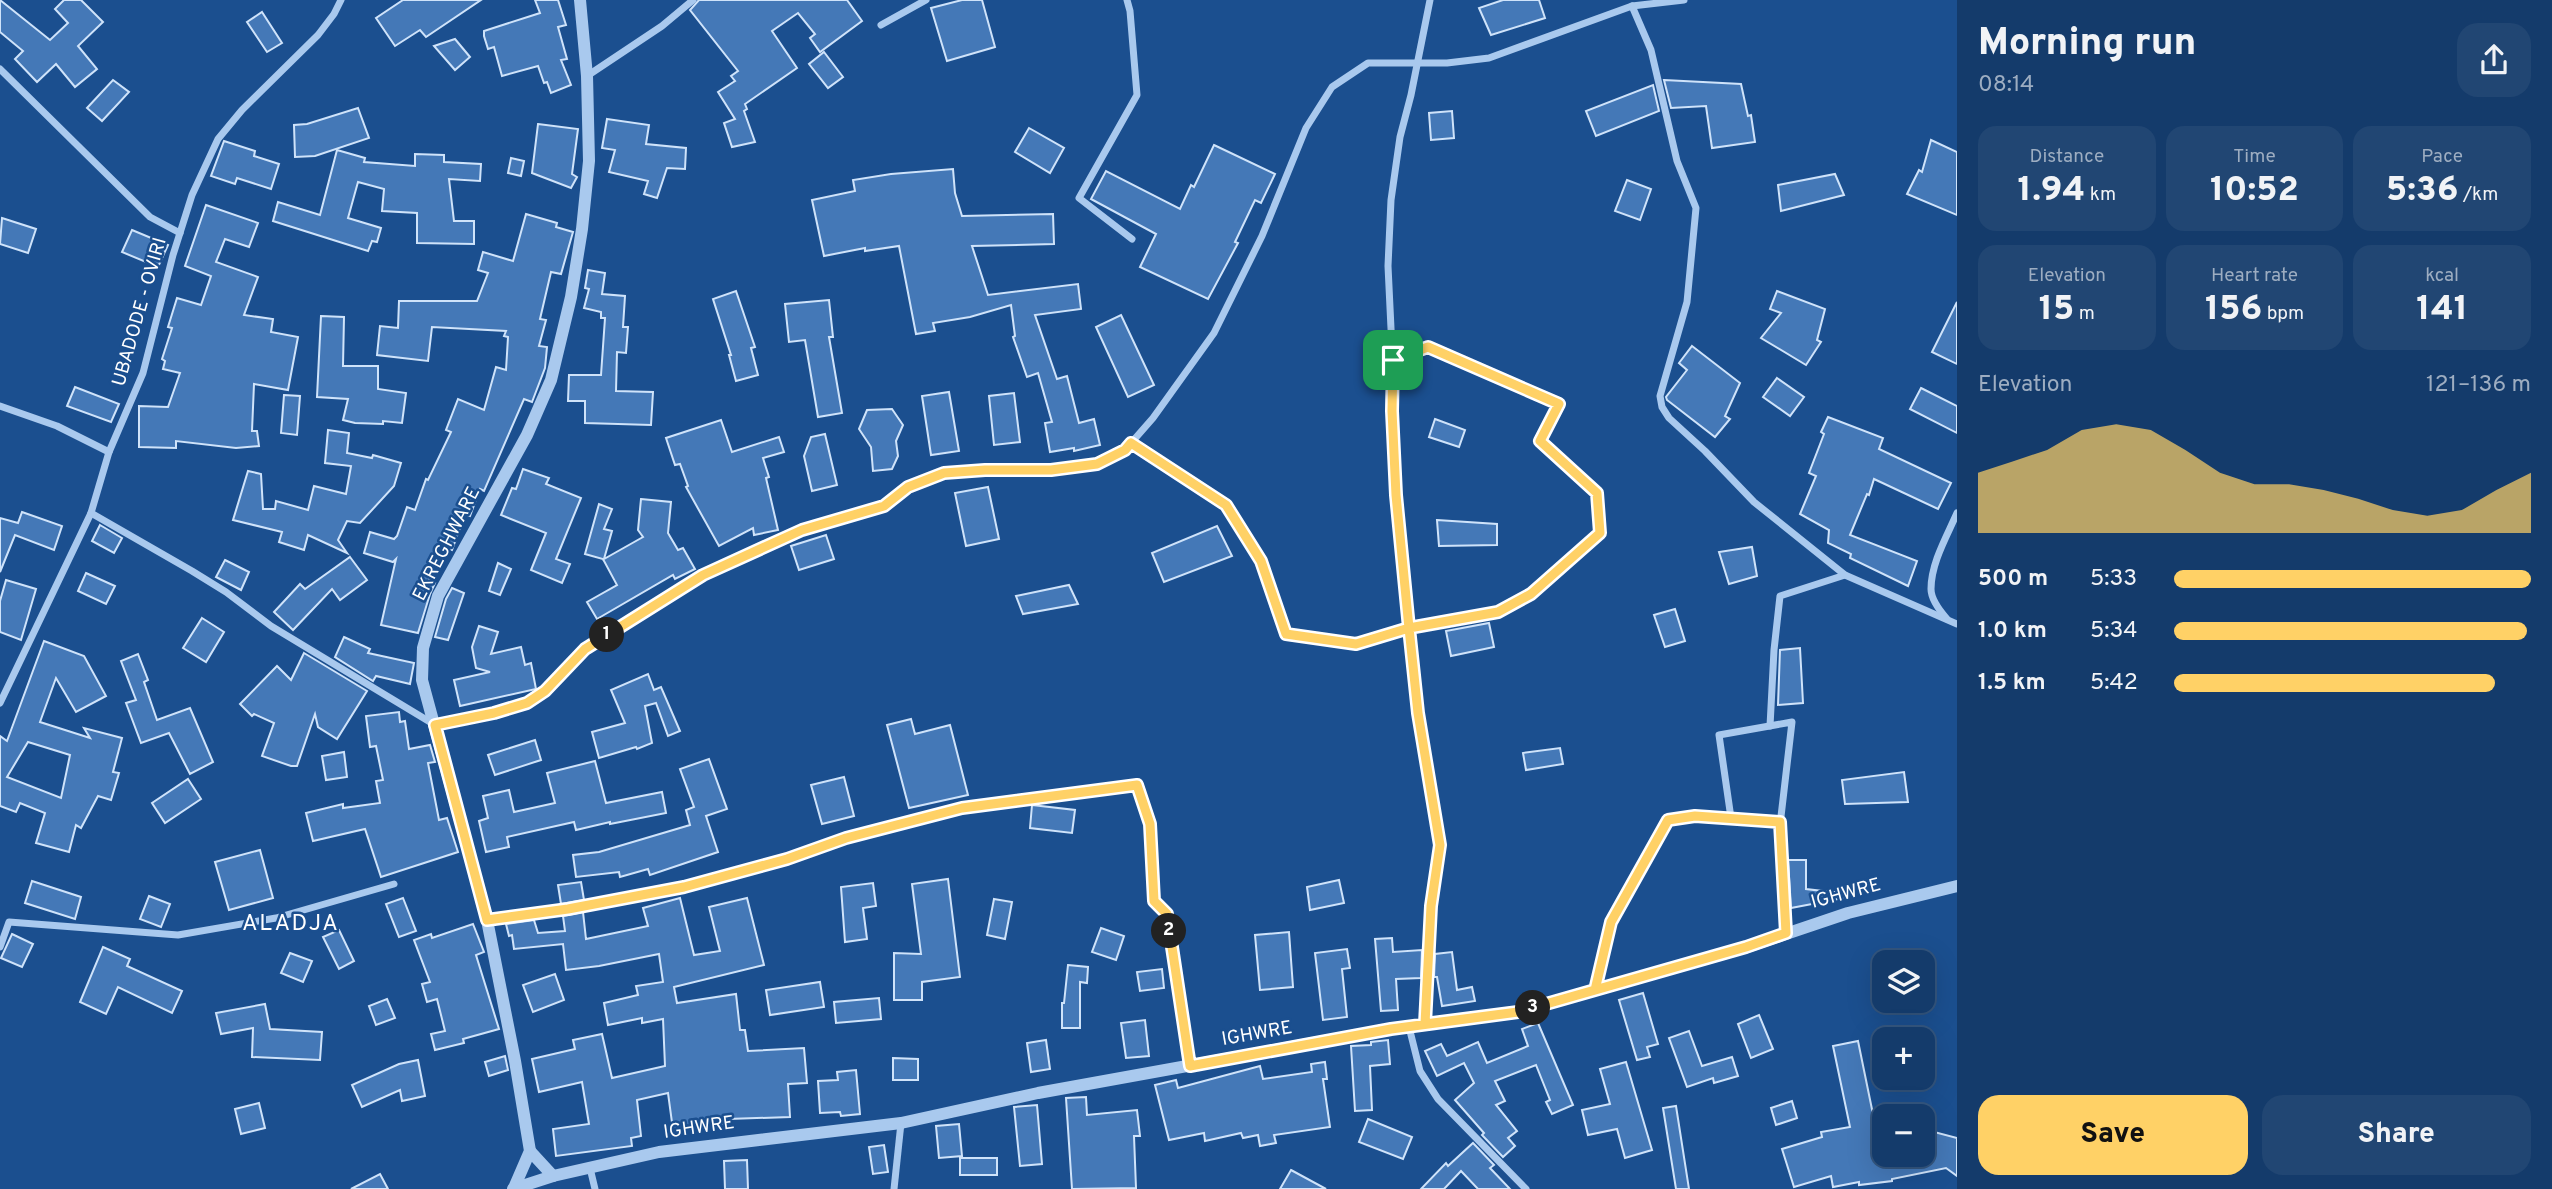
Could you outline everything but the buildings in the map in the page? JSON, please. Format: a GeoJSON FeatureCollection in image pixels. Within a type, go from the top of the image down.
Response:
{"type":"FeatureCollection","features":[{"type":"Feature","properties":{"kind":"street","name":"UBADODE - OVIRI"},"geometry":{"type":"LineString","coordinates":[[0,703],[91,513],[109,452],[143,373],[192,195],[218,139],[242,110],[318,35],[341,0]]}},
{"type":"Feature","properties":{"kind":"street","name":"EKREGHWARE"},"geometry":{"type":"LineString","coordinates":[[530,1151],[516,1061],[487,920],[422,680],[423,648],[438,596],[527,435],[551,380],[571,297],[589,161],[587,76],[580,0]]}},
{"type":"Feature","properties":{"kind":"street"},"geometry":{"type":"LineString","coordinates":[[587,76],[662,26],[693,0]]}},
{"type":"Feature","properties":{"kind":"street"},"geometry":{"type":"LineString","coordinates":[[881,25],[926,0]]}},
{"type":"Feature","properties":{"kind":"street"},"geometry":{"type":"LineString","coordinates":[[1127,0],[1137,95],[1079,198],[1132,239]]}},
{"type":"Feature","properties":{"kind":"street"},"geometry":{"type":"LineString","coordinates":[[1425,1024],[1431,906],[1440,845],[1420,726],[1396,495],[1388,266],[1391,200],[1399,137],[1430,0]]}},
{"type":"Feature","properties":{"kind":"street"},"geometry":{"type":"LineString","coordinates":[[91,513],[192,571],[271,626],[435,725],[527,703],[545,691],[585,649],[703,575],[802,530],[884,506],[908,487],[944,473],[1051,470],[1097,464],[1125,450],[1153,418],[1214,333],[1262,236],[1306,128],[1332,87],[1368,63],[1447,63],[1489,58],[1632,6],[1684,0]]}},
{"type":"Feature","properties":{"kind":"street"},"geometry":{"type":"LineString","coordinates":[[1632,6],[1651,50],[1677,161],[1696,208],[1687,302],[1660,396],[1662,407],[1669,418],[1754,502],[1845,575],[1953,623]]}},
{"type":"Feature","properties":{"kind":"street"},"geometry":{"type":"LineString","coordinates":[[0,69],[150,217],[180,233]]}},
{"type":"Feature","properties":{"kind":"street"},"geometry":{"type":"LineString","coordinates":[[1131,443],[1226,505],[1261,561],[1286,634],[1356,644],[1409,628],[1498,612],[1531,594],[1600,533],[1597,493],[1540,441],[1559,404],[1428,347],[1393,360]]}},
{"type":"Feature","properties":{"kind":"street"},"geometry":{"type":"LineString","coordinates":[[0,406],[57,426],[109,452]]}},
{"type":"Feature","properties":{"kind":"street"},"geometry":{"type":"LineString","coordinates":[[1953,623],[1938,609],[1931,591],[1936,562],[1957,513]]}},
{"type":"Feature","properties":{"kind":"street"},"geometry":{"type":"LineString","coordinates":[[1770,726],[1773,650],[1780,596],[1845,575]]}},
{"type":"Feature","properties":{"kind":"street"},"geometry":{"type":"LineString","coordinates":[[1731,818],[1719,735],[1792,722],[1780,822],[1786,933]]}},
{"type":"Feature","properties":{"kind":"street"},"geometry":{"type":"LineString","coordinates":[[487,920],[568,909],[684,887],[787,859],[846,838],[962,808],[1137,785],[1150,824],[1154,901],[1167,914],[1190,1066]]}},
{"type":"Feature","properties":{"kind":"street"},"geometry":{"type":"LineString","coordinates":[[1595,990],[1611,922],[1668,820],[1695,816],[1780,822]]}},
{"type":"Feature","properties":{"kind":"street"},"geometry":{"type":"LineString","coordinates":[[0,947],[9,922],[178,935],[276,918],[394,884]]}},
{"type":"Feature","properties":{"kind":"street","name":"IGHWRE"},"geometry":{"type":"LineString","coordinates":[[514,1189],[553,1176],[659,1153],[901,1123],[1038,1093],[1425,1024],[1518,1012],[1746,947],[1848,913],[1957,886]]}},
{"type":"Feature","properties":{"kind":"street"},"geometry":{"type":"LineString","coordinates":[[1409,1027],[1420,1071],[1438,1099],[1526,1189]]}},
{"type":"Feature","properties":{"kind":"street"},"geometry":{"type":"LineString","coordinates":[[894,1189],[901,1123]]}},
{"type":"Feature","properties":{"kind":"street"},"geometry":{"type":"LineString","coordinates":[[514,1189],[530,1151],[553,1176]]}},
{"type":"Feature","properties":{"kind":"street"},"geometry":{"type":"LineString","coordinates":[[590,1168],[595,1189]]}},
{"type":"Feature","properties":{"kind":"district","name":"ALADJA"},"geometry":{"type":"Point","coordinates":[291,924]}},
{"type":"Feature","properties":{"kind":"route"},"geometry":{"type":"LineString","coordinates":[[1393,360],[1392,411],[1396,495],[1409,628],[1356,644],[1286,634],[1261,561],[1226,505],[1131,443],[1125,450],[1097,464],[1051,470],[944,473],[908,487],[884,506],[802,530],[703,575],[585,649],[545,691],[527,703],[435,725],[487,920],[568,909],[684,887],[787,859],[846,838],[962,808],[1137,785],[1150,824],[1154,901],[1167,914],[1190,1066],[1391,1029],[1518,1012],[1595,990],[1611,922],[1668,820],[1695,816],[1780,822],[1786,933],[1746,947],[1518,1012],[1425,1024],[1431,906],[1440,845],[1418,713],[1409,628],[1498,612],[1531,594],[1600,533],[1597,493],[1540,441],[1559,404],[1428,347],[1393,360]]}}]}
